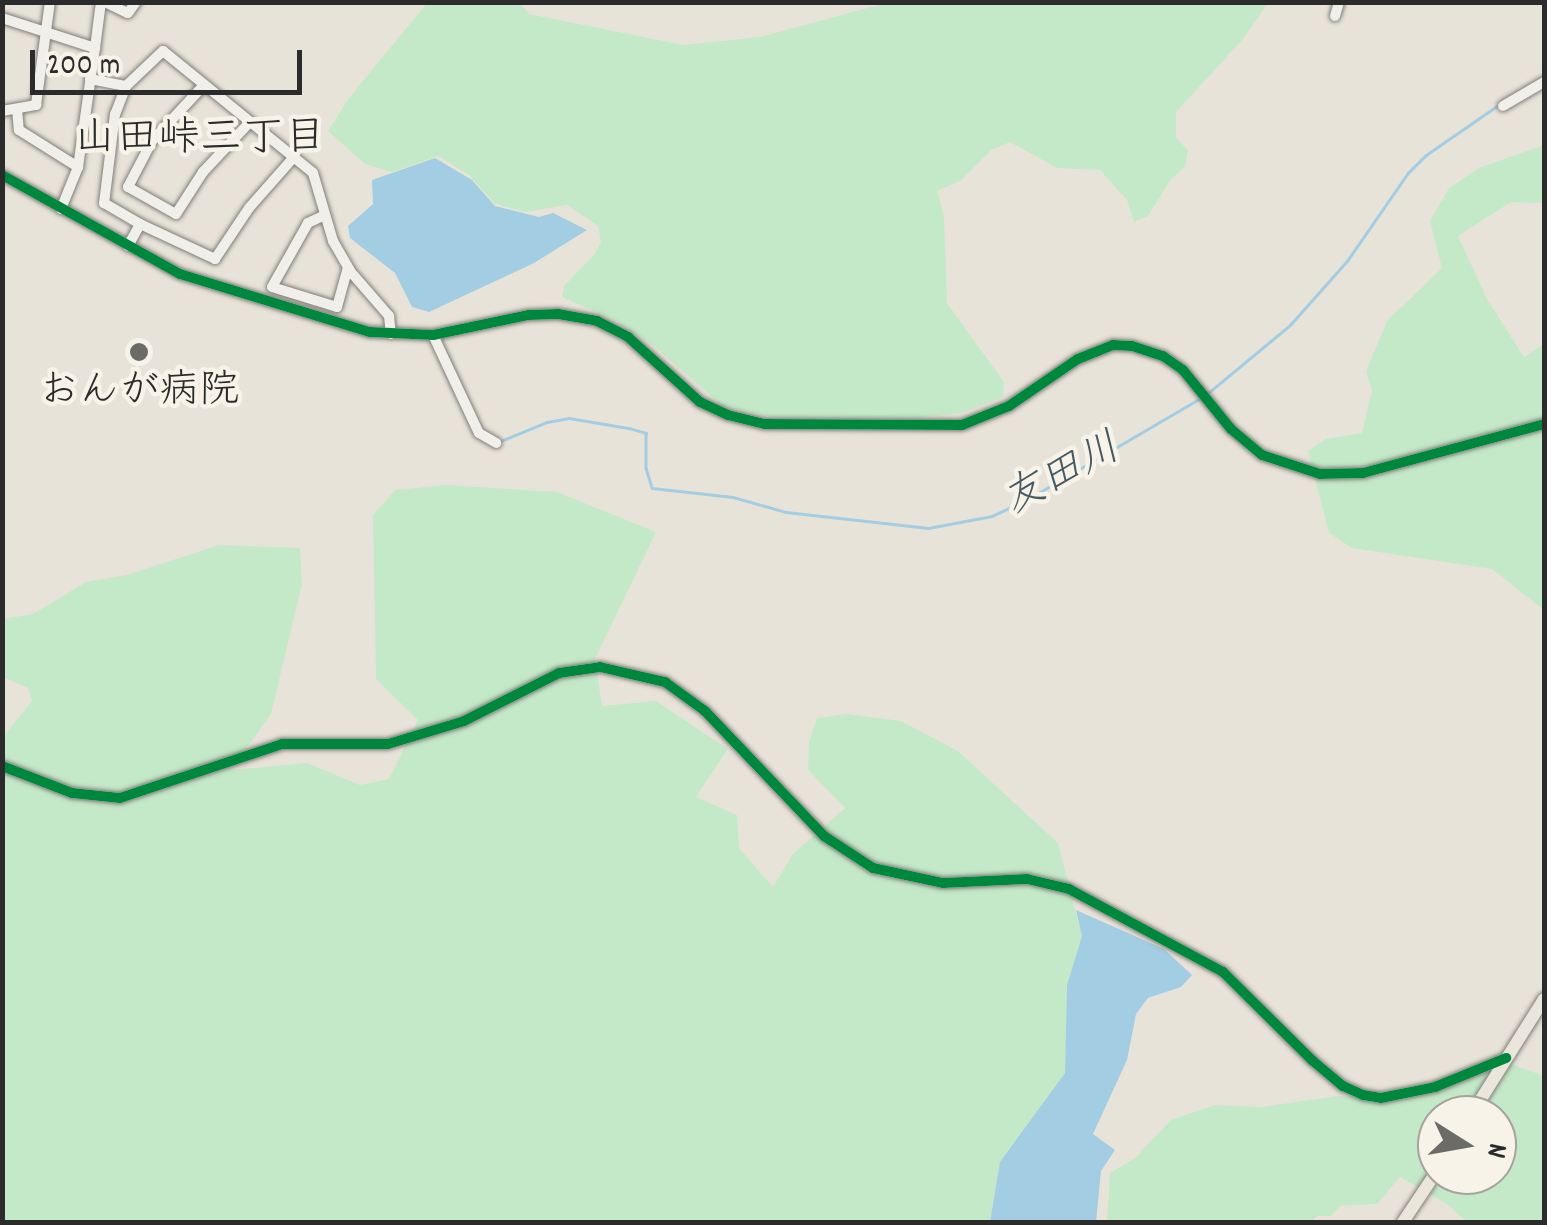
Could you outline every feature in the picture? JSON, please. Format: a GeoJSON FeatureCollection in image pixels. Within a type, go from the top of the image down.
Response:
{"type":"FeatureCollection","features":[{"type":"Feature","properties":{"kind":"main road"},"geometry":{"type":"LineString","coordinates":[[1484,1095],[1544,999]]}},
{"type":"Feature","properties":{"kind":"main road"},"geometry":{"type":"LineString","coordinates":[[1403,1222],[1421,1195]]}},
{"type":"Feature","properties":{"kind":"street"},"geometry":{"type":"LineString","coordinates":[[2,111],[36,105],[50,2]]}},
{"type":"Feature","properties":{"kind":"street"},"geometry":{"type":"LineString","coordinates":[[61,208],[78,166],[104,2],[128,13],[136,2]]}},
{"type":"Feature","properties":{"kind":"street"},"geometry":{"type":"LineString","coordinates":[[1336,16],[1339,2]]}},
{"type":"Feature","properties":{"kind":"street"},"geometry":{"type":"LineString","coordinates":[[2,18],[95,48]]}},
{"type":"Feature","properties":{"kind":"street"},"geometry":{"type":"LineString","coordinates":[[294,158],[249,208],[215,260],[104,203],[116,114],[126,86],[162,51],[313,172],[325,215],[348,268],[389,316],[391,334]]}},
{"type":"Feature","properties":{"kind":"street"},"geometry":{"type":"LineString","coordinates":[[90,79],[126,86]]}},
{"type":"Feature","properties":{"kind":"street"},"geometry":{"type":"LineString","coordinates":[[1503,106],[1544,82]]}},
{"type":"Feature","properties":{"kind":"street"},"geometry":{"type":"LineString","coordinates":[[204,84],[152,140],[128,187],[176,214],[203,172],[250,122]]}},
{"type":"Feature","properties":{"kind":"street"},"geometry":{"type":"LineString","coordinates":[[17,108],[19,130],[78,166]]}},
{"type":"Feature","properties":{"kind":"street"},"geometry":{"type":"LineString","coordinates":[[2,175],[180,274],[324,321],[391,334],[433,335],[528,315],[579,316],[628,337],[700,402],[728,415],[765,424],[919,427],[978,420],[1010,406],[1078,359],[1113,346],[1132,346],[1164,356],[1184,370],[1231,429],[1262,455],[1320,474],[1363,473],[1544,424]]}},
{"type":"Feature","properties":{"kind":"street"},"geometry":{"type":"LineString","coordinates":[[325,215],[308,224],[272,286],[337,307],[348,268]]}},
{"type":"Feature","properties":{"kind":"street"},"geometry":{"type":"LineString","coordinates":[[128,246],[140,224]]}},
{"type":"Feature","properties":{"kind":"street"},"geometry":{"type":"LineString","coordinates":[[433,335],[479,433],[496,443]]}},
{"type":"Feature","properties":{"kind":"street"},"geometry":{"type":"LineString","coordinates":[[2,766],[72,793],[101,800],[120,798],[282,744],[388,744],[464,721],[559,673],[600,666],[665,682],[705,711],[824,836],[872,868],[942,883],[1027,879],[1069,889],[1223,972],[1312,1061],[1343,1086],[1363,1095],[1381,1098],[1435,1087],[1506,1058]]}},
{"type":"Feature","properties":{"kind":"green space"},"geometry":{"type":"Polygon","coordinates":[[[428,2],[520,3],[529,14],[683,45],[760,37],[886,3],[1268,3],[1243,39],[1176,112],[1176,138],[1188,150],[1185,167],[1171,179],[1148,216],[1134,222],[1127,200],[1100,170],[1057,168],[1010,142],[991,150],[960,181],[937,191],[944,216],[947,303],[1004,382],[1003,397],[962,413],[915,418],[772,417],[724,407],[654,346],[614,320],[562,297],[564,286],[594,255],[601,242],[598,226],[567,205],[526,212],[495,204],[469,175],[438,156],[392,172],[365,164],[328,131],[349,98],[428,2]]]}},
{"type":"Feature","properties":{"kind":"green space"},"geometry":{"type":"Polygon","coordinates":[[[1544,145],[1544,203],[1511,202],[1458,236],[1487,299],[1524,357],[1544,344],[1544,610],[1492,569],[1352,548],[1329,533],[1308,451],[1326,439],[1362,433],[1372,390],[1366,371],[1387,321],[1442,268],[1430,221],[1449,188],[1479,168],[1544,145]]]}},
{"type":"Feature","properties":{"kind":"green space"},"geometry":{"type":"Polygon","coordinates":[[[447,485],[557,492],[656,532],[595,659],[602,706],[656,701],[728,749],[696,797],[737,815],[739,848],[773,887],[793,854],[845,808],[808,770],[809,742],[817,718],[847,714],[901,721],[958,751],[1058,843],[1082,936],[1067,985],[1065,1073],[1000,1162],[990,1222],[3,1222],[3,737],[32,701],[28,688],[3,677],[3,619],[33,614],[86,582],[127,575],[219,545],[300,548],[302,584],[271,714],[231,770],[307,763],[360,785],[389,779],[418,720],[376,679],[373,515],[395,490],[447,485]]]}},
{"type":"Feature","properties":{"kind":"green space"},"geometry":{"type":"Polygon","coordinates":[[[1511,1064],[1544,1076],[1544,1222],[1467,1222],[1431,1195],[1517,1195],[1517,1095],[1420,1095],[1511,1064]]]}},
{"type":"Feature","properties":{"kind":"green space"},"geometry":{"type":"Polygon","coordinates":[[[1339,1096],[1417,1096],[1417,1187],[1400,1177],[1377,1204],[1340,1206],[1331,1216],[1317,1216],[1311,1222],[1107,1222],[1110,1173],[1135,1158],[1171,1120],[1215,1105],[1262,1107],[1339,1096]]]}},
{"type":"Feature","properties":{"kind":"water"},"geometry":{"type":"Polygon","coordinates":[[[435,158],[472,180],[495,206],[539,217],[553,213],[587,230],[534,263],[429,312],[412,307],[395,273],[350,238],[348,226],[373,204],[372,180],[435,158]]]}},
{"type":"Feature","properties":{"kind":"water"},"geometry":{"type":"Polygon","coordinates":[[[1076,910],[1164,949],[1192,975],[1181,987],[1148,998],[1136,1014],[1127,1060],[1093,1134],[1115,1150],[1101,1171],[1096,1222],[990,1222],[1000,1162],[1065,1073],[1067,985],[1082,936],[1076,910]]]}},
{"type":"Feature","properties":{"kind":"waterway","name":"友田川"},"geometry":{"type":"LineString","coordinates":[[1207,394],[1290,325],[1347,261],[1408,173],[1426,155],[1500,104]]}},
{"type":"Feature","properties":{"kind":"waterway","name":"友田川"},"geometry":{"type":"LineString","coordinates":[[501,441],[547,422],[569,418],[629,428],[646,433],[646,468],[652,488],[733,497],[786,512],[928,528],[992,516],[1028,499],[1201,398]]}},
{"type":"Feature","properties":{"kind":"cycle path"},"geometry":{"type":"LineString","coordinates":[[2,175],[180,274],[370,332],[433,335],[529,315],[558,314],[597,321],[628,337],[700,402],[728,415],[765,424],[962,425],[1009,406],[1078,359],[1113,345],[1132,346],[1163,356],[1183,370],[1231,429],[1262,455],[1320,474],[1363,473],[1544,424]]}},
{"type":"Feature","properties":{"kind":"cycle path"},"geometry":{"type":"LineString","coordinates":[[2,766],[72,793],[120,798],[282,744],[388,744],[464,721],[559,673],[600,667],[665,682],[705,711],[824,836],[873,868],[943,883],[1027,879],[1069,889],[1223,972],[1313,1061],[1343,1086],[1363,1095],[1381,1098],[1435,1087],[1506,1058]]}},
{"type":"Feature","properties":{"kind":"place","name":"おんが病院"},"geometry":{"type":"Point","coordinates":[139,352]}},
{"type":"Feature","properties":{"kind":"district","name":"山田峠三丁目"},"geometry":{"type":"Point","coordinates":[200,141]}}]}
